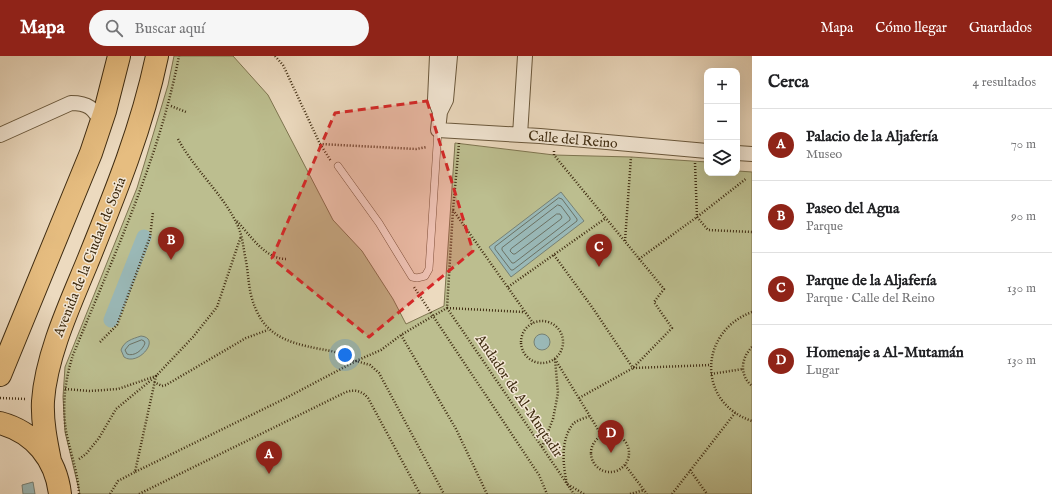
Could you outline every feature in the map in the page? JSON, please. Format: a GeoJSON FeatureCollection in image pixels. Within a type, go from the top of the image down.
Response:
{"type":"FeatureCollection","features":[{"type":"Feature","properties":{"kind":"main road"},"geometry":{"type":"LineString","coordinates":[[0,375],[91,153],[120,56]]}},
{"type":"Feature","properties":{"kind":"main road","name":"Avenida de la Ciudad de Soria"},"geometry":{"type":"LineString","coordinates":[[50,461],[45,434],[43,406],[44,388],[50,360],[77,287],[126,168],[145,108],[157,56]]}},
{"type":"Feature","properties":{"kind":"main road"},"geometry":{"type":"LineString","coordinates":[[0,423],[11,426],[27,435],[45,452],[55,473],[60,494]]}},
{"type":"Feature","properties":{"kind":"street"},"geometry":{"type":"LineString","coordinates":[[437,56],[435,100],[440,112]]}},
{"type":"Feature","properties":{"kind":"street"},"geometry":{"type":"LineString","coordinates":[[438,130],[440,112],[446,100],[450,56]]}},
{"type":"Feature","properties":{"kind":"street"},"geometry":{"type":"LineString","coordinates":[[520,135],[525,56]]}},
{"type":"Feature","properties":{"kind":"street"},"geometry":{"type":"LineString","coordinates":[[0,135],[70,103],[81,104],[91,108],[101,123]]}},
{"type":"Feature","properties":{"kind":"street","name":"Calle del Reino"},"geometry":{"type":"LineString","coordinates":[[438,130],[520,135],[704,151]]}},
{"type":"Feature","properties":{"kind":"street"},"geometry":{"type":"LineString","coordinates":[[740,153],[752,154]]}},
{"type":"Feature","properties":{"kind":"lane"},"geometry":{"type":"LineString","coordinates":[[338,166],[379,223],[412,277],[417,278],[425,276],[428,269],[438,130]]}},
{"type":"Feature","properties":{"kind":"path","name":"Avenida de la Ciudad de Soria"},"geometry":{"type":"LineString","coordinates":[[79,494],[78,480],[66,430],[64,402],[68,373],[73,355],[130,216],[169,106],[179,56]]}},
{"type":"Feature","properties":{"kind":"path"},"geometry":{"type":"LineString","coordinates":[[275,56],[283,65],[320,144],[416,149],[459,141],[447,308]]}},
{"type":"Feature","properties":{"kind":"path"},"geometry":{"type":"LineString","coordinates":[[171,106],[186,112]]}},
{"type":"Feature","properties":{"kind":"path"},"geometry":{"type":"LineString","coordinates":[[178,139],[189,158],[234,218],[264,250],[280,259],[286,260]]}},
{"type":"Feature","properties":{"kind":"path"},"geometry":{"type":"LineString","coordinates":[[625,241],[632,145]]}},
{"type":"Feature","properties":{"kind":"path"},"geometry":{"type":"LineString","coordinates":[[553,148],[554,156],[664,289],[654,302],[672,328],[633,368],[579,398]]}},
{"type":"Feature","properties":{"kind":"path"},"geometry":{"type":"LineString","coordinates":[[695,159],[697,217],[708,230],[752,232]]}},
{"type":"Feature","properties":{"kind":"path"},"geometry":{"type":"LineString","coordinates":[[639,259],[747,178]]}},
{"type":"Feature","properties":{"kind":"path"},"geometry":{"type":"LineString","coordinates":[[453,210],[533,323]]}},
{"type":"Feature","properties":{"kind":"path"},"geometry":{"type":"LineString","coordinates":[[100,342],[116,325],[150,237],[153,212]]}},
{"type":"Feature","properties":{"kind":"path"},"geometry":{"type":"LineString","coordinates":[[234,218],[241,235],[251,295],[259,314],[269,330],[278,336],[299,345],[339,353],[352,362],[356,361],[370,365],[379,373],[444,494]]}},
{"type":"Feature","properties":{"kind":"path"},"geometry":{"type":"LineString","coordinates":[[508,287],[606,218]]}},
{"type":"Feature","properties":{"kind":"path"},"geometry":{"type":"LineString","coordinates":[[79,459],[86,454],[99,438],[116,410],[156,376],[193,337],[217,306],[241,235]]}},
{"type":"Feature","properties":{"kind":"path"},"geometry":{"type":"LineString","coordinates":[[554,255],[592,306],[633,368]]}},
{"type":"Feature","properties":{"kind":"path"},"geometry":{"type":"LineString","coordinates":[[110,494],[118,481],[282,400],[356,361],[381,350],[401,335],[447,308],[525,312]]}},
{"type":"Feature","properties":{"kind":"path","name":"Andador de Al-Muqtadir"},"geometry":{"type":"LineString","coordinates":[[447,308],[574,494]]}},
{"type":"Feature","properties":{"kind":"path"},"geometry":{"type":"LineString","coordinates":[[752,312],[741,316],[729,325],[719,336],[713,350],[711,365],[711,374],[715,389],[723,402],[735,413],[752,421]]}},
{"type":"Feature","properties":{"kind":"path"},"geometry":{"type":"LineString","coordinates":[[433,316],[539,475],[548,494]]}},
{"type":"Feature","properties":{"kind":"path"},"geometry":{"type":"LineString","coordinates":[[540,321],[546,322],[558,328],[563,341],[559,354],[555,359],[542,364],[528,359],[524,353],[520,340],[527,327],[533,323],[540,321]]}},
{"type":"Feature","properties":{"kind":"path"},"geometry":{"type":"LineString","coordinates":[[154,382],[162,386],[166,385],[246,338],[269,330]]}},
{"type":"Feature","properties":{"kind":"path"},"geometry":{"type":"LineString","coordinates":[[401,335],[456,429],[487,494]]}},
{"type":"Feature","properties":{"kind":"path"},"geometry":{"type":"LineString","coordinates":[[752,347],[747,352],[743,360],[745,378],[752,386]]}},
{"type":"Feature","properties":{"kind":"path"},"geometry":{"type":"LineString","coordinates":[[542,448],[553,419],[558,393],[555,359]]}},
{"type":"Feature","properties":{"kind":"path"},"geometry":{"type":"LineString","coordinates":[[555,359],[602,436]]}},
{"type":"Feature","properties":{"kind":"path"},"geometry":{"type":"LineString","coordinates":[[633,368],[711,365]]}},
{"type":"Feature","properties":{"kind":"path"},"geometry":{"type":"LineString","coordinates":[[711,374],[743,369]]}},
{"type":"Feature","properties":{"kind":"path"},"geometry":{"type":"LineString","coordinates":[[65,389],[90,391],[118,389],[156,376]]}},
{"type":"Feature","properties":{"kind":"path"},"geometry":{"type":"LineString","coordinates":[[135,472],[156,376]]}},
{"type":"Feature","properties":{"kind":"path"},"geometry":{"type":"LineString","coordinates":[[139,494],[346,392],[357,390],[362,392],[368,398],[420,494]]}},
{"type":"Feature","properties":{"kind":"path"},"geometry":{"type":"LineString","coordinates":[[0,398],[30,400]]}},
{"type":"Feature","properties":{"kind":"path"},"geometry":{"type":"LineString","coordinates":[[672,494],[735,413]]}},
{"type":"Feature","properties":{"kind":"path"},"geometry":{"type":"LineString","coordinates":[[584,494],[567,484],[564,468],[566,438],[574,423],[590,416]]}},
{"type":"Feature","properties":{"kind":"path"},"geometry":{"type":"LineString","coordinates":[[614,435],[625,442],[629,453],[625,465],[615,472],[602,471],[593,462],[591,450],[597,439],[602,436],[614,435]]}},
{"type":"Feature","properties":{"kind":"path"},"geometry":{"type":"LineString","coordinates":[[625,465],[647,494]]}},
{"type":"Feature","properties":{"kind":"path"},"geometry":{"type":"LineString","coordinates":[[690,470],[707,494]]}},
{"type":"Feature","properties":{"kind":"path"},"geometry":{"type":"LineString","coordinates":[[630,494],[644,490]]}},
{"type":"Feature","properties":{"kind":"highlighted area"},"geometry":{"type":"Polygon","coordinates":[[[427,101],[473,251],[369,337],[272,258],[335,113],[427,101]]]}},
{"type":"Feature","properties":{"kind":"green space"},"geometry":{"type":"Polygon","coordinates":[[[174,56],[233,56],[268,95],[333,220],[362,251],[393,299],[406,324],[444,306],[455,143],[554,155],[631,157],[704,162],[704,176],[740,176],[740,171],[752,172],[752,494],[80,494],[65,432],[63,397],[65,367],[137,188],[168,85],[174,56]]]}},
{"type":"Feature","properties":{"kind":"water"},"geometry":{"type":"Polygon","coordinates":[[[561,192],[584,221],[511,277],[489,247],[561,192]]]}},
{"type":"Feature","properties":{"kind":"water"},"geometry":{"type":"Polygon","coordinates":[[[542,334],[548,336],[550,342],[548,348],[542,350],[536,348],[534,342],[536,336],[542,334]]]}},
{"type":"Feature","properties":{"kind":"water"},"geometry":{"type":"Polygon","coordinates":[[[141,336],[147,338],[149,342],[149,346],[146,351],[136,358],[130,359],[124,357],[121,350],[124,344],[141,336]]]}},
{"type":"Feature","properties":{"kind":"water"},"geometry":{"type":"Polygon","coordinates":[[[33,482],[35,494],[23,494],[22,485],[33,482]]]}},
{"type":"Feature","properties":{"kind":"waterway"},"geometry":{"type":"LineString","coordinates":[[111,320],[144,237]]}},
{"type":"Feature","properties":{"kind":"place","name":"Paseo del Agua"},"geometry":{"type":"Point","coordinates":[171,260]}},
{"type":"Feature","properties":{"kind":"place","name":"Parque de la Aljafería"},"geometry":{"type":"Point","coordinates":[599,267]}},
{"type":"Feature","properties":{"kind":"place","name":"Homenaje a Al-Mutamán"},"geometry":{"type":"Point","coordinates":[611,453]}},
{"type":"Feature","properties":{"kind":"place","name":"Palacio de la Aljafería"},"geometry":{"type":"Point","coordinates":[269,474]}}]}
